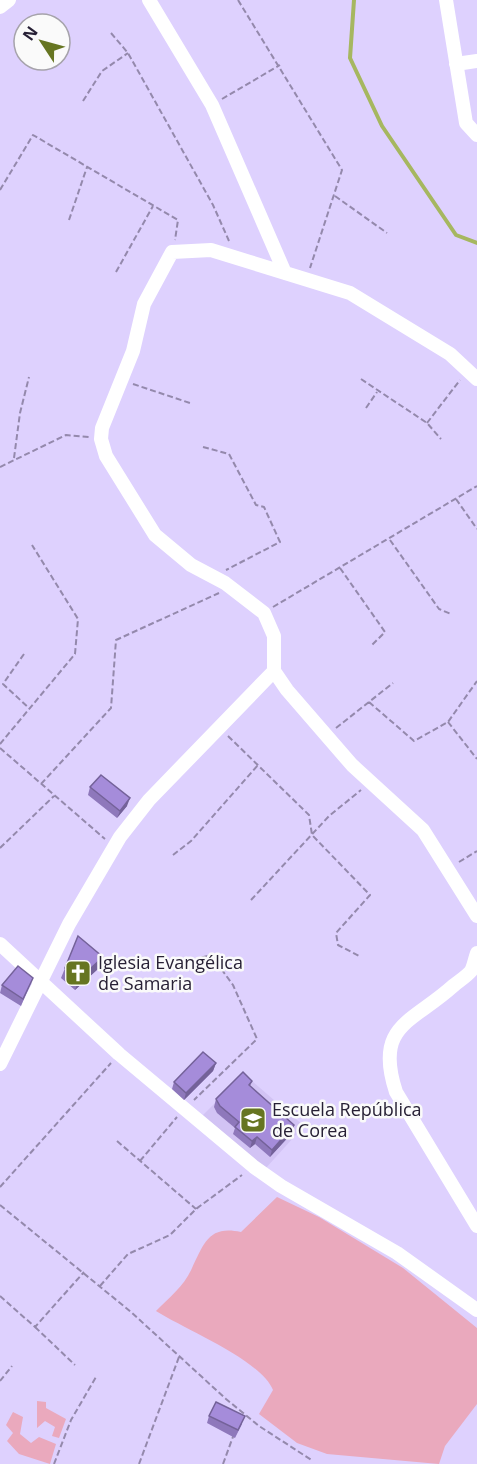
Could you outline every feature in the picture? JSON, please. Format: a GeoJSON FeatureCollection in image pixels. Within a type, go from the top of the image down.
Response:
{"type":"FeatureCollection","features":[{"type":"Feature","properties":{"kind":"street"},"geometry":{"type":"LineString","coordinates":[[0,7],[9,0]]}},
{"type":"Feature","properties":{"kind":"street"},"geometry":{"type":"LineString","coordinates":[[149,0],[212,105],[285,273]]}},
{"type":"Feature","properties":{"kind":"street"},"geometry":{"type":"LineString","coordinates":[[446,0],[465,123],[477,135]]}},
{"type":"Feature","properties":{"kind":"street"},"geometry":{"type":"LineString","coordinates":[[456,64],[477,61]]}},
{"type":"Feature","properties":{"kind":"street"},"geometry":{"type":"LineString","coordinates":[[472,375],[450,354],[350,293],[211,250],[172,252],[144,304],[133,351],[102,428],[100,439],[106,456],[155,535],[191,565],[230,588],[264,613],[274,636],[274,671],[326,736],[370,782],[423,830],[449,868],[477,916]]}},
{"type":"Feature","properties":{"kind":"street"},"geometry":{"type":"LineString","coordinates":[[0,1064],[69,924],[114,847],[149,800],[274,671]]}},
{"type":"Feature","properties":{"kind":"street"},"geometry":{"type":"LineString","coordinates":[[0,944],[119,1054],[254,1167],[280,1186],[397,1253],[477,1310]]}},
{"type":"Feature","properties":{"kind":"street"},"geometry":{"type":"LineString","coordinates":[[477,953],[471,970],[431,1006],[412,1016],[394,1035],[389,1052],[390,1074],[396,1092],[477,1226]]}},
{"type":"Feature","properties":{"kind":"path"},"geometry":{"type":"LineString","coordinates":[[238,0],[280,65],[342,170],[335,196],[314,251],[308,280]]}},
{"type":"Feature","properties":{"kind":"path"},"geometry":{"type":"LineString","coordinates":[[111,33],[128,53],[213,205],[236,258]]}},
{"type":"Feature","properties":{"kind":"path"},"geometry":{"type":"LineString","coordinates":[[83,101],[102,71],[128,53]]}},
{"type":"Feature","properties":{"kind":"path"},"geometry":{"type":"LineString","coordinates":[[212,105],[280,65]]}},
{"type":"Feature","properties":{"kind":"path"},"geometry":{"type":"LineString","coordinates":[[0,190],[33,135],[178,220],[172,252]]}},
{"type":"Feature","properties":{"kind":"path"},"geometry":{"type":"LineString","coordinates":[[69,220],[87,166]]}},
{"type":"Feature","properties":{"kind":"path"},"geometry":{"type":"LineString","coordinates":[[335,196],[387,233]]}},
{"type":"Feature","properties":{"kind":"path"},"geometry":{"type":"LineString","coordinates":[[116,272],[153,206]]}},
{"type":"Feature","properties":{"kind":"path"},"geometry":{"type":"LineString","coordinates":[[427,423],[472,375]]}},
{"type":"Feature","properties":{"kind":"path"},"geometry":{"type":"LineString","coordinates":[[14,458],[20,413],[29,377]]}},
{"type":"Feature","properties":{"kind":"path"},"geometry":{"type":"LineString","coordinates":[[361,379],[377,392],[427,423],[441,439]]}},
{"type":"Feature","properties":{"kind":"path"},"geometry":{"type":"LineString","coordinates":[[122,380],[190,403]]}},
{"type":"Feature","properties":{"kind":"path"},"geometry":{"type":"LineString","coordinates":[[366,408],[377,392]]}},
{"type":"Feature","properties":{"kind":"path"},"geometry":{"type":"LineString","coordinates":[[0,467],[14,458],[66,435],[100,439]]}},
{"type":"Feature","properties":{"kind":"path"},"geometry":{"type":"LineString","coordinates":[[203,447],[229,454],[256,505],[264,507],[280,542],[213,577]]}},
{"type":"Feature","properties":{"kind":"path"},"geometry":{"type":"LineString","coordinates":[[264,613],[390,540],[477,486]]}},
{"type":"Feature","properties":{"kind":"path"},"geometry":{"type":"LineString","coordinates":[[456,499],[477,529]]}},
{"type":"Feature","properties":{"kind":"path"},"geometry":{"type":"LineString","coordinates":[[390,540],[439,609],[451,614]]}},
{"type":"Feature","properties":{"kind":"path"},"geometry":{"type":"LineString","coordinates":[[32,545],[78,620],[75,654],[0,746],[114,847]]}},
{"type":"Feature","properties":{"kind":"path"},"geometry":{"type":"LineString","coordinates":[[340,568],[385,632],[371,645]]}},
{"type":"Feature","properties":{"kind":"path"},"geometry":{"type":"LineString","coordinates":[[41,784],[111,708],[116,640],[230,588]]}},
{"type":"Feature","properties":{"kind":"path"},"geometry":{"type":"LineString","coordinates":[[24,654],[3,684],[30,709]]}},
{"type":"Feature","properties":{"kind":"path"},"geometry":{"type":"LineString","coordinates":[[369,702],[414,741],[448,722],[477,681]]}},
{"type":"Feature","properties":{"kind":"path"},"geometry":{"type":"LineString","coordinates":[[326,736],[393,683]]}},
{"type":"Feature","properties":{"kind":"path"},"geometry":{"type":"LineString","coordinates":[[448,722],[477,759]]}},
{"type":"Feature","properties":{"kind":"path"},"geometry":{"type":"LineString","coordinates":[[220,727],[309,815],[312,835],[370,895],[336,933],[338,945],[361,957]]}},
{"type":"Feature","properties":{"kind":"path"},"geometry":{"type":"LineString","coordinates":[[173,855],[191,842],[258,765]]}},
{"type":"Feature","properties":{"kind":"path"},"geometry":{"type":"LineString","coordinates":[[251,900],[329,816],[370,782]]}},
{"type":"Feature","properties":{"kind":"path"},"geometry":{"type":"LineString","coordinates":[[0,848],[54,795]]}},
{"type":"Feature","properties":{"kind":"path"},"geometry":{"type":"LineString","coordinates":[[449,868],[477,851]]}},
{"type":"Feature","properties":{"kind":"path"},"geometry":{"type":"LineString","coordinates":[[140,1161],[184,1109],[257,1040],[233,985],[211,955],[167,967]]}},
{"type":"Feature","properties":{"kind":"path"},"geometry":{"type":"LineString","coordinates":[[0,1187],[119,1054]]}},
{"type":"Feature","properties":{"kind":"path"},"geometry":{"type":"LineString","coordinates":[[117,1141],[196,1209]]}},
{"type":"Feature","properties":{"kind":"path"},"geometry":{"type":"LineString","coordinates":[[100,1286],[128,1254],[170,1236],[196,1209],[254,1167]]}},
{"type":"Feature","properties":{"kind":"path"},"geometry":{"type":"LineString","coordinates":[[0,1205],[84,1272],[242,1411],[313,1461]]}},
{"type":"Feature","properties":{"kind":"path"},"geometry":{"type":"LineString","coordinates":[[35,1327],[84,1272]]}},
{"type":"Feature","properties":{"kind":"path"},"geometry":{"type":"LineString","coordinates":[[0,1296],[75,1365]]}},
{"type":"Feature","properties":{"kind":"path"},"geometry":{"type":"LineString","coordinates":[[139,1464],[179,1356]]}},
{"type":"Feature","properties":{"kind":"path"},"geometry":{"type":"LineString","coordinates":[[0,1382],[12,1366]]}},
{"type":"Feature","properties":{"kind":"path"},"geometry":{"type":"LineString","coordinates":[[54,1464],[71,1420],[96,1377]]}},
{"type":"Feature","properties":{"kind":"path"},"geometry":{"type":"LineString","coordinates":[[238,1422],[242,1411]]}},
{"type":"Feature","properties":{"kind":"path"},"geometry":{"type":"LineString","coordinates":[[223,1464],[234,1432]]}},
{"type":"Feature","properties":{"kind":"shaded area","name":"Escuela República de Corea"},"geometry":{"type":"Polygon","coordinates":[[[244,1074],[304,1126],[265,1169],[203,1115],[244,1074]]]}},
{"type":"Feature","properties":{"kind":"shaded area"},"geometry":{"type":"Polygon","coordinates":[[[277,1197],[319,1217],[403,1268],[477,1328],[477,1404],[445,1446],[439,1464],[327,1454],[297,1443],[259,1414],[273,1390],[266,1379],[239,1357],[156,1311],[185,1280],[209,1238],[222,1231],[241,1232],[277,1197]]]}},
{"type":"Feature","properties":{"kind":"shaded area"},"geometry":{"type":"Polygon","coordinates":[[[37,1401],[46,1402],[46,1408],[66,1419],[59,1438],[52,1436],[55,1427],[45,1421],[37,1428],[37,1401]]]}},
{"type":"Feature","properties":{"kind":"shaded area"},"geometry":{"type":"Polygon","coordinates":[[[13,1412],[23,1417],[20,1434],[31,1443],[39,1437],[56,1444],[50,1464],[19,1454],[7,1441],[13,1433],[6,1425],[13,1412]]]}},
{"type":"Feature","properties":{"kind":"building"},"geometry":{"type":"Polygon","coordinates":[[[101,775],[130,798],[120,811],[90,787],[101,775]]]}},
{"type":"Feature","properties":{"kind":"building"},"geometry":{"type":"Polygon","coordinates":[[[78,936],[103,957],[79,979],[65,968],[78,936]]]}},
{"type":"Feature","properties":{"kind":"building"},"geometry":{"type":"Polygon","coordinates":[[[18,966],[33,978],[23,999],[2,985],[18,966]]]}},
{"type":"Feature","properties":{"kind":"building"},"geometry":{"type":"Polygon","coordinates":[[[203,1052],[216,1063],[186,1093],[174,1082],[203,1052]]]}},
{"type":"Feature","properties":{"kind":"building"},"geometry":{"type":"Polygon","coordinates":[[[243,1072],[252,1081],[249,1085],[294,1125],[272,1150],[257,1137],[252,1141],[235,1127],[239,1122],[220,1106],[216,1099],[243,1072]]]}},
{"type":"Feature","properties":{"kind":"building"},"geometry":{"type":"Polygon","coordinates":[[[216,1402],[245,1416],[238,1430],[209,1416],[216,1402]]]}},
{"type":"Feature","properties":{"kind":"waterway"},"geometry":{"type":"LineString","coordinates":[[354,0],[350,58],[382,126],[456,235],[477,243]]}},
{"type":"Feature","properties":{"kind":"place","name":"Iglesia Evangélica de Samaria"},"geometry":{"type":"Point","coordinates":[78,973]}},
{"type":"Feature","properties":{"kind":"place","name":"Escuela República de Corea"},"geometry":{"type":"Point","coordinates":[253,1120]}}]}
